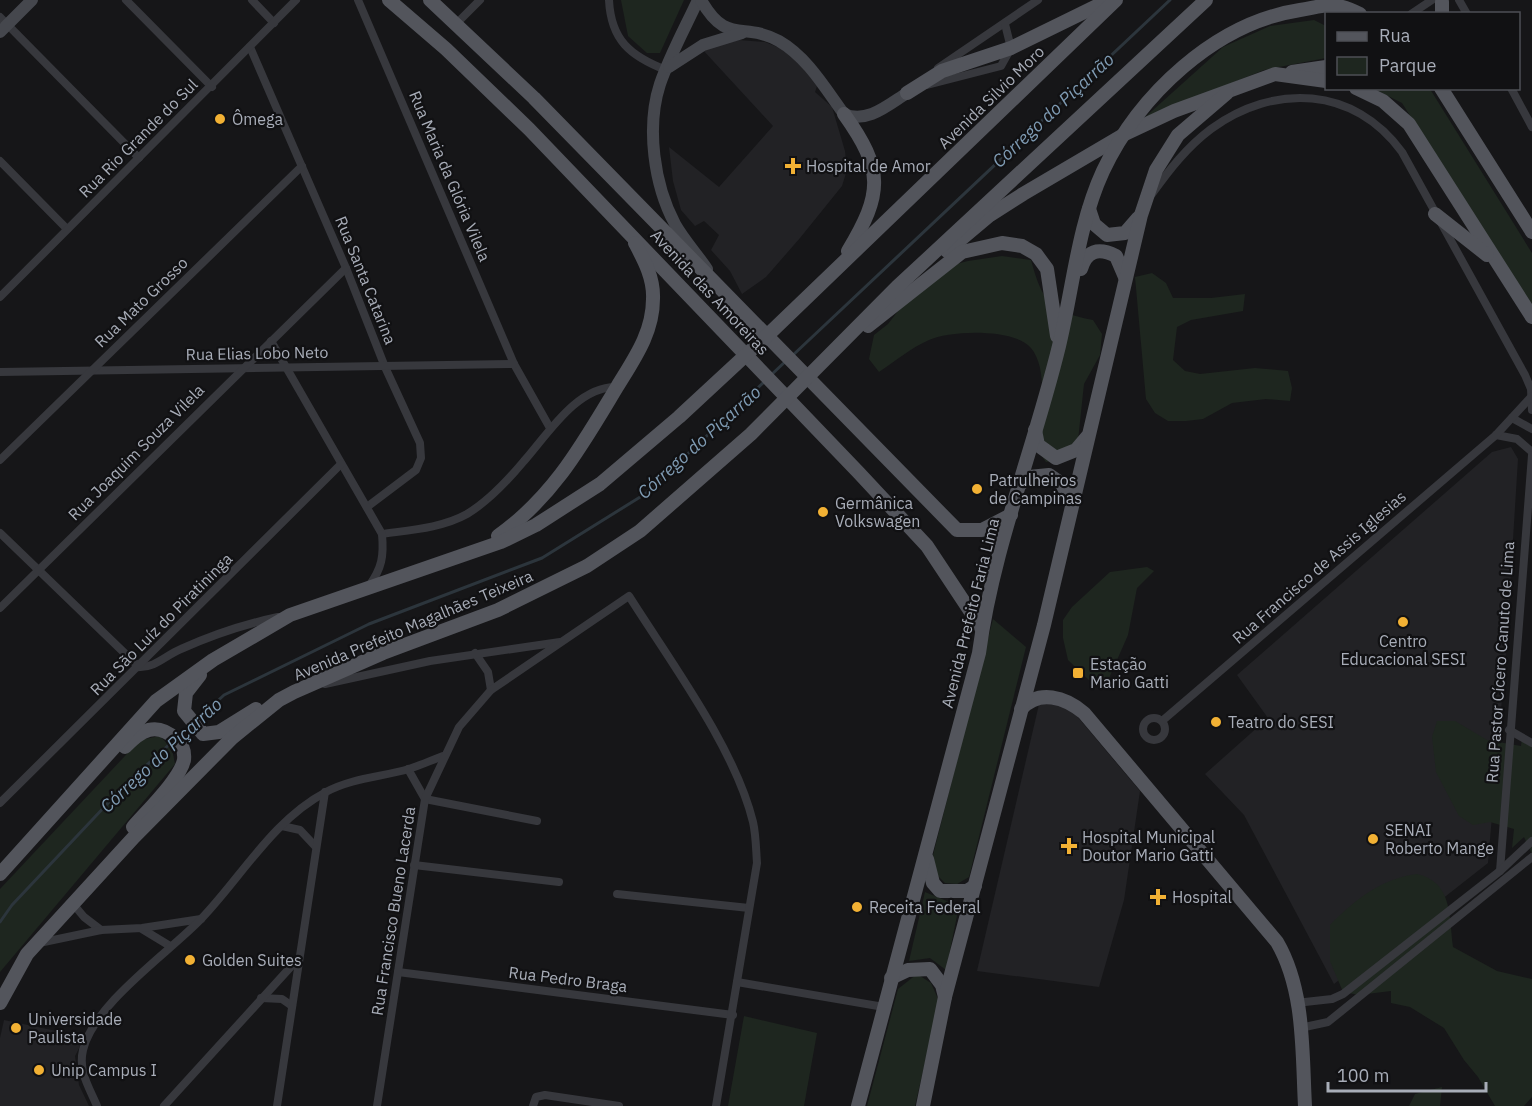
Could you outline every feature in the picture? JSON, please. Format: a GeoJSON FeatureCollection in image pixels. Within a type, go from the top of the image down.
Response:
{"type":"FeatureCollection","features":[{"type":"Feature","properties":{"kind":"main road","name":"Avenida das Amoreiras"},"geometry":{"type":"LineString","coordinates":[[389,0],[483,84],[628,230],[927,546],[982,629]]}},
{"type":"Feature","properties":{"kind":"main road","name":"Avenida das Amoreiras"},"geometry":{"type":"LineString","coordinates":[[429,0],[534,98],[957,530],[982,530],[1011,515]]}},
{"type":"Feature","properties":{"kind":"main road"},"geometry":{"type":"LineString","coordinates":[[907,93],[942,71],[1011,48],[1109,0]]}},
{"type":"Feature","properties":{"kind":"main road","name":"Avenida Silvio Moro"},"geometry":{"type":"LineString","coordinates":[[837,268],[1116,0]]}},
{"type":"Feature","properties":{"kind":"main road","name":"Avenida Prefeito Magalhães Teixeira"},"geometry":{"type":"LineString","coordinates":[[2,999],[27,954],[232,738],[279,700],[294,692],[383,653],[498,610],[558,582],[615,549],[640,531],[751,435],[981,206],[1054,144],[1206,0]]}},
{"type":"Feature","properties":{"kind":"main road","name":"Avenida Prefeito Faria Lima"},"geometry":{"type":"LineString","coordinates":[[858,1106],[979,653],[982,629],[1018,486],[1059,348],[1089,207],[1104,168],[1150,99],[1183,67],[1219,42],[1256,21],[1274,15],[1338,4],[1356,12]]}},
{"type":"Feature","properties":{"kind":"main road"},"geometry":{"type":"LineString","coordinates":[[1125,134],[1174,111],[1227,93],[1251,81],[1275,74],[1325,67]]}},
{"type":"Feature","properties":{"kind":"main road"},"geometry":{"type":"LineString","coordinates":[[1275,74],[1325,81]]}},
{"type":"Feature","properties":{"kind":"main road"},"geometry":{"type":"LineString","coordinates":[[1360,90],[1383,101],[1409,124],[1532,317]]}},
{"type":"Feature","properties":{"kind":"main road"},"geometry":{"type":"LineString","coordinates":[[1443,90],[1532,231]]}},
{"type":"Feature","properties":{"kind":"main road"},"geometry":{"type":"LineString","coordinates":[[1452,90],[1458,112]]}},
{"type":"Feature","properties":{"kind":"main road"},"geometry":{"type":"LineString","coordinates":[[923,1106],[945,997],[1044,625],[1143,209],[1156,170],[1178,135],[1227,93]]}},
{"type":"Feature","properties":{"kind":"main road"},"geometry":{"type":"LineString","coordinates":[[0,874],[156,701],[213,660],[290,615],[369,586],[469,554],[536,525],[600,484],[679,417],[837,268],[867,219],[875,187],[871,156],[844,114]]}},
{"type":"Feature","properties":{"kind":"main road","name":"Avenida Prefeito Magalhães Teixeira"},"geometry":{"type":"LineString","coordinates":[[872,312],[990,215],[1125,134]]}},
{"type":"Feature","properties":{"kind":"main road"},"geometry":{"type":"LineString","coordinates":[[1089,207],[1094,224],[1107,235],[1125,233],[1143,209]]}},
{"type":"Feature","properties":{"kind":"main road"},"geometry":{"type":"LineString","coordinates":[[1435,214],[1496,262]]}},
{"type":"Feature","properties":{"kind":"main road"},"geometry":{"type":"LineString","coordinates":[[469,554],[526,515],[557,481],[580,450],[638,354],[647,333],[653,309],[653,286],[628,230]]}},
{"type":"Feature","properties":{"kind":"main road"},"geometry":{"type":"LineString","coordinates":[[819,366],[962,252],[1002,243],[1022,246],[1036,254],[1047,269],[1059,348]]}},
{"type":"Feature","properties":{"kind":"main road"},"geometry":{"type":"LineString","coordinates":[[1067,309],[1075,292],[1084,258],[1091,252],[1103,251],[1116,256],[1125,277]]}},
{"type":"Feature","properties":{"kind":"main road"},"geometry":{"type":"LineString","coordinates":[[1035,428],[1038,445],[1056,458],[1076,450],[1089,432]]}},
{"type":"Feature","properties":{"kind":"main road"},"geometry":{"type":"LineString","coordinates":[[1018,486],[1029,477],[1049,475],[1062,484],[1072,504]]}},
{"type":"Feature","properties":{"kind":"main road"},"geometry":{"type":"LineString","coordinates":[[213,660],[189,687],[184,711],[197,730],[208,735],[214,734],[260,706],[279,700]]}},
{"type":"Feature","properties":{"kind":"main road"},"geometry":{"type":"LineString","coordinates":[[1020,711],[1030,700],[1042,696],[1066,701],[1084,713],[1276,942],[1292,975],[1300,1028],[1305,1106]]}},
{"type":"Feature","properties":{"kind":"main road"},"geometry":{"type":"LineString","coordinates":[[80,785],[116,757],[140,733],[158,729],[166,730],[181,742],[184,759],[178,772],[109,856],[100,875]]}},
{"type":"Feature","properties":{"kind":"main road"},"geometry":{"type":"LineString","coordinates":[[927,854],[928,870],[933,883],[940,891],[967,891],[975,886]]}},
{"type":"Feature","properties":{"kind":"main road"},"geometry":{"type":"LineString","coordinates":[[891,978],[908,970],[930,969],[942,985],[945,997]]}},
{"type":"Feature","properties":{"kind":"street"},"geometry":{"type":"LineString","coordinates":[[32,0],[2,24],[139,158]]}},
{"type":"Feature","properties":{"kind":"street"},"geometry":{"type":"LineString","coordinates":[[126,0],[212,87]]}},
{"type":"Feature","properties":{"kind":"street"},"geometry":{"type":"LineString","coordinates":[[252,0],[273,23]]}},
{"type":"Feature","properties":{"kind":"street","name":"Rua Rio Grande do Sul"},"geometry":{"type":"LineString","coordinates":[[0,297],[212,87],[296,0]]}},
{"type":"Feature","properties":{"kind":"street","name":"Rua Maria da Glória Vilela"},"geometry":{"type":"LineString","coordinates":[[358,0],[514,364],[534,405],[550,428]]}},
{"type":"Feature","properties":{"kind":"street"},"geometry":{"type":"LineString","coordinates":[[455,25],[480,0]]}},
{"type":"Feature","properties":{"kind":"street"},"geometry":{"type":"LineString","coordinates":[[609,0],[611,19],[624,44],[642,60],[666,70]]}},
{"type":"Feature","properties":{"kind":"street"},"geometry":{"type":"LineString","coordinates":[[724,292],[679,231],[660,188],[656,166],[654,126],[659,87],[699,0],[716,22],[726,29],[764,35],[778,40],[798,54],[844,114],[853,118],[865,117],[907,93],[926,76],[1038,0]]}},
{"type":"Feature","properties":{"kind":"street"},"geometry":{"type":"LineString","coordinates":[[1417,12],[1440,4]]}},
{"type":"Feature","properties":{"kind":"street"},"geometry":{"type":"LineString","coordinates":[[1005,24],[1011,48]]}},
{"type":"Feature","properties":{"kind":"street"},"geometry":{"type":"LineString","coordinates":[[666,70],[703,45],[743,33]]}},
{"type":"Feature","properties":{"kind":"street","name":"Rua Santa Catarina"},"geometry":{"type":"LineString","coordinates":[[250,47],[346,268],[385,367],[420,443],[421,458],[416,470],[367,507]]}},
{"type":"Feature","properties":{"kind":"street"},"geometry":{"type":"LineString","coordinates":[[1512,90],[1532,128]]}},
{"type":"Feature","properties":{"kind":"street"},"geometry":{"type":"LineString","coordinates":[[1143,209],[1180,158],[1211,129],[1262,103],[1294,97],[1342,105],[1377,124],[1402,152],[1525,375],[1532,410]]}},
{"type":"Feature","properties":{"kind":"street"},"geometry":{"type":"LineString","coordinates":[[0,161],[67,229]]}},
{"type":"Feature","properties":{"kind":"street","name":"Rua Mato Grosso"},"geometry":{"type":"LineString","coordinates":[[0,460],[302,166]]}},
{"type":"Feature","properties":{"kind":"street","name":"Rua Joaquim Souza Vilela"},"geometry":{"type":"LineString","coordinates":[[0,608],[346,268]]}},
{"type":"Feature","properties":{"kind":"street"},"geometry":{"type":"LineString","coordinates":[[271,341],[382,534],[383,561],[380,572],[369,586]]}},
{"type":"Feature","properties":{"kind":"street","name":"Rua Elias Lobo Neto"},"geometry":{"type":"LineString","coordinates":[[0,372],[514,364]]}},
{"type":"Feature","properties":{"kind":"street"},"geometry":{"type":"LineString","coordinates":[[382,534],[430,528],[467,514],[524,462],[550,428],[592,392],[603,387],[617,387]]}},
{"type":"Feature","properties":{"kind":"street"},"geometry":{"type":"LineString","coordinates":[[1496,435],[1531,397]]}},
{"type":"Feature","properties":{"kind":"street"},"geometry":{"type":"LineString","coordinates":[[1512,418],[1532,429]]}},
{"type":"Feature","properties":{"kind":"street","name":"Rua Pastor Cícero Canuto de Lima"},"geometry":{"type":"LineString","coordinates":[[1496,435],[1517,439],[1532,453],[1500,871]]}},
{"type":"Feature","properties":{"kind":"street","name":"Rua Francisco de Assis Iglesias"},"geometry":{"type":"LineString","coordinates":[[1162,721],[1496,435]]}},
{"type":"Feature","properties":{"kind":"street","name":"Rua São Luíz do Piratininga"},"geometry":{"type":"LineString","coordinates":[[0,803],[139,668],[340,464]]}},
{"type":"Feature","properties":{"kind":"street"},"geometry":{"type":"LineString","coordinates":[[0,533],[139,668],[156,663],[179,650],[217,635],[290,615]]}},
{"type":"Feature","properties":{"kind":"street","name":"Rua Francisco Bueno Lacerda"},"geometry":{"type":"LineString","coordinates":[[378,1106],[425,799],[443,756],[459,727],[491,690],[629,596],[727,756],[744,793],[754,824],[757,863],[749,908]]}},
{"type":"Feature","properties":{"kind":"street"},"geometry":{"type":"LineString","coordinates":[[294,692],[475,653],[564,642]]}},
{"type":"Feature","properties":{"kind":"street"},"geometry":{"type":"LineString","coordinates":[[475,653],[488,672],[491,690]]}},
{"type":"Feature","properties":{"kind":"street"},"geometry":{"type":"LineString","coordinates":[[1509,730],[1532,743]]}},
{"type":"Feature","properties":{"kind":"street"},"geometry":{"type":"LineString","coordinates":[[97,1106],[85,1081],[82,1064],[84,1048],[89,1036],[117,998],[201,919],[292,813],[325,792],[358,780],[408,769],[443,756]]}},
{"type":"Feature","properties":{"kind":"street"},"geometry":{"type":"LineString","coordinates":[[408,769],[425,799],[537,821]]}},
{"type":"Feature","properties":{"kind":"street"},"geometry":{"type":"LineString","coordinates":[[277,1106],[325,792]]}},
{"type":"Feature","properties":{"kind":"street"},"geometry":{"type":"LineString","coordinates":[[282,825],[300,830],[315,846]]}},
{"type":"Feature","properties":{"kind":"street"},"geometry":{"type":"LineString","coordinates":[[1296,1003],[1338,997],[1500,871],[1532,841]]}},
{"type":"Feature","properties":{"kind":"street"},"geometry":{"type":"LineString","coordinates":[[1300,1028],[1328,1022],[1532,857]]}},
{"type":"Feature","properties":{"kind":"street"},"geometry":{"type":"LineString","coordinates":[[414,865],[559,882]]}},
{"type":"Feature","properties":{"kind":"street"},"geometry":{"type":"LineString","coordinates":[[617,894],[749,908],[733,1015],[716,1106]]}},
{"type":"Feature","properties":{"kind":"street"},"geometry":{"type":"LineString","coordinates":[[74,905],[84,917],[101,930]]}},
{"type":"Feature","properties":{"kind":"street"},"geometry":{"type":"LineString","coordinates":[[38,943],[101,930],[142,928],[201,919]]}},
{"type":"Feature","properties":{"kind":"street"},"geometry":{"type":"LineString","coordinates":[[142,928],[170,946]]}},
{"type":"Feature","properties":{"kind":"street"},"geometry":{"type":"LineString","coordinates":[[164,1106],[298,960]]}},
{"type":"Feature","properties":{"kind":"street","name":"Rua Pedro Braga"},"geometry":{"type":"LineString","coordinates":[[398,972],[733,1015]]}},
{"type":"Feature","properties":{"kind":"street"},"geometry":{"type":"LineString","coordinates":[[737,982],[884,1006]]}},
{"type":"Feature","properties":{"kind":"street"},"geometry":{"type":"LineString","coordinates":[[261,998],[282,999],[292,1006]]}},
{"type":"Feature","properties":{"kind":"street"},"geometry":{"type":"LineString","coordinates":[[0,1012],[2,999]]}},
{"type":"Feature","properties":{"kind":"street"},"geometry":{"type":"LineString","coordinates":[[534,1106],[536,1097],[545,1095],[619,1106]]}},
{"type":"Feature","properties":{"kind":"shaded area","name":"Hospital de Amor"},"geometry":{"type":"Polygon","coordinates":[[[739,40],[765,42],[785,50],[795,58],[817,86],[815,92],[832,107],[845,151],[847,170],[842,186],[800,238],[766,277],[742,294],[730,271],[711,250],[719,235],[704,221],[695,226],[681,210],[673,181],[669,147],[719,187],[773,126],[702,49],[739,40]]]}},
{"type":"Feature","properties":{"kind":"shaded area"},"geometry":{"type":"Polygon","coordinates":[[[1511,447],[1518,459],[1506,652],[1488,863],[1334,984],[1244,815],[1205,774],[1268,718],[1237,675],[1492,452],[1511,447]]]}},
{"type":"Feature","properties":{"kind":"shaded area","name":"Hospital Municipal Doutor Mario Gatti"},"geometry":{"type":"Polygon","coordinates":[[[1040,700],[1071,709],[1140,791],[1124,900],[1099,987],[977,971],[1040,700]]]}},
{"type":"Feature","properties":{"kind":"shaded area","name":"Unip Campus I"},"geometry":{"type":"Polygon","coordinates":[[[4,1020],[85,1037],[75,1056],[79,1085],[89,1106],[0,1106],[0,1038],[4,1020]]]}},
{"type":"Feature","properties":{"kind":"green space"},"geometry":{"type":"Polygon","coordinates":[[[621,0],[684,0],[660,53],[647,53],[628,36],[621,0]]]}},
{"type":"Feature","properties":{"kind":"green space"},"geometry":{"type":"Polygon","coordinates":[[[1314,20],[1325,26],[1325,58],[1264,70],[1143,119],[1223,47],[1270,26],[1314,20]]]}},
{"type":"Feature","properties":{"kind":"green space"},"geometry":{"type":"Polygon","coordinates":[[[1376,90],[1431,90],[1532,253],[1532,308],[1402,103],[1376,90]]]}},
{"type":"Feature","properties":{"kind":"green space"},"geometry":{"type":"Polygon","coordinates":[[[1002,256],[1031,260],[1039,286],[1050,302],[1067,313],[1093,320],[1102,334],[1100,355],[1084,384],[1077,450],[1063,460],[1046,462],[1036,448],[1042,383],[1037,358],[1031,348],[1023,342],[997,334],[952,334],[922,343],[879,372],[869,359],[874,335],[888,324],[929,271],[968,261],[1002,256]]]}},
{"type":"Feature","properties":{"kind":"green space"},"geometry":{"type":"Polygon","coordinates":[[[1152,273],[1166,283],[1173,298],[1211,298],[1245,294],[1243,311],[1191,320],[1177,327],[1173,360],[1185,371],[1200,374],[1255,368],[1288,371],[1292,388],[1290,401],[1266,399],[1232,403],[1203,419],[1186,421],[1168,421],[1155,413],[1146,399],[1135,277],[1152,273]]]}},
{"type":"Feature","properties":{"kind":"green space"},"geometry":{"type":"Polygon","coordinates":[[[1147,567],[1154,571],[1137,588],[1128,635],[1106,685],[1091,682],[1068,660],[1063,638],[1063,620],[1072,607],[1110,572],[1147,567]]]}},
{"type":"Feature","properties":{"kind":"green space"},"geometry":{"type":"Polygon","coordinates":[[[993,619],[1026,647],[969,877],[957,884],[945,883],[937,875],[933,855],[993,619]]]}},
{"type":"Feature","properties":{"kind":"green space"},"geometry":{"type":"Polygon","coordinates":[[[1437,721],[1455,721],[1487,740],[1521,746],[1522,738],[1532,745],[1532,854],[1524,837],[1512,848],[1514,829],[1490,822],[1473,825],[1459,816],[1436,772],[1432,737],[1437,721]]]}},
{"type":"Feature","properties":{"kind":"green space"},"geometry":{"type":"Polygon","coordinates":[[[160,736],[172,749],[175,764],[0,972],[0,889],[140,740],[160,736]]]}},
{"type":"Feature","properties":{"kind":"green space"},"geometry":{"type":"Polygon","coordinates":[[[1417,874],[1429,878],[1443,893],[1447,902],[1453,947],[1497,971],[1532,979],[1532,1097],[1524,1106],[1495,1106],[1444,1028],[1410,1007],[1391,1003],[1391,991],[1359,995],[1343,992],[1330,961],[1330,925],[1369,892],[1391,881],[1417,874]]]}},
{"type":"Feature","properties":{"kind":"green space"},"geometry":{"type":"Polygon","coordinates":[[[925,892],[959,906],[946,970],[930,958],[909,961],[925,892]]]}},
{"type":"Feature","properties":{"kind":"green space"},"geometry":{"type":"Polygon","coordinates":[[[917,974],[931,983],[939,1001],[915,1106],[867,1106],[898,989],[917,974]]]}},
{"type":"Feature","properties":{"kind":"green space"},"geometry":{"type":"Polygon","coordinates":[[[744,1016],[817,1033],[804,1106],[728,1106],[744,1016]]]}},
{"type":"Feature","properties":{"kind":"green space"},"geometry":{"type":"Polygon","coordinates":[[[1442,1087],[1440,1106],[1409,1106],[1415,1094],[1442,1087]]]}},
{"type":"Feature","properties":{"kind":"waterway","name":"Córrego do Piçarrão"},"geometry":{"type":"LineString","coordinates":[[792,356],[1170,0]]}},
{"type":"Feature","properties":{"kind":"waterway","name":"Córrego do Piçarrão"},"geometry":{"type":"LineString","coordinates":[[770,376],[787,360]]}},
{"type":"Feature","properties":{"kind":"waterway","name":"Córrego do Piçarrão"},"geometry":{"type":"LineString","coordinates":[[196,721],[224,695],[369,624],[542,558],[645,494],[765,381]]}},
{"type":"Feature","properties":{"kind":"waterway","name":"Córrego do Piçarrão"},"geometry":{"type":"LineString","coordinates":[[178,737],[191,725]]}},
{"type":"Feature","properties":{"kind":"waterway","name":"Córrego do Piçarrão"},"geometry":{"type":"LineString","coordinates":[[0,922],[12,905],[125,785],[173,741]]}},
{"type":"Feature","properties":{"kind":"place","name":"Ômega"},"geometry":{"type":"Point","coordinates":[220,119]}},
{"type":"Feature","properties":{"kind":"place","name":"Hospital de Amor"},"geometry":{"type":"Point","coordinates":[793,166]}},
{"type":"Feature","properties":{"kind":"place","name":"Patrulheiros de Campinas"},"geometry":{"type":"Point","coordinates":[977,489]}},
{"type":"Feature","properties":{"kind":"place","name":"Germânica Volkswagen"},"geometry":{"type":"Point","coordinates":[823,512]}},
{"type":"Feature","properties":{"kind":"place","name":"Centro Educacional SESI"},"geometry":{"type":"Point","coordinates":[1403,622]}},
{"type":"Feature","properties":{"kind":"place","name":"Estação Mario Gatti"},"geometry":{"type":"Point","coordinates":[1078,673]}},
{"type":"Feature","properties":{"kind":"place","name":"Teatro do SESI"},"geometry":{"type":"Point","coordinates":[1216,722]}},
{"type":"Feature","properties":{"kind":"place","name":"SENAI Roberto Mange"},"geometry":{"type":"Point","coordinates":[1373,839]}},
{"type":"Feature","properties":{"kind":"place","name":"Hospital Municipal Doutor Mario Gatti"},"geometry":{"type":"Point","coordinates":[1069,846]}},
{"type":"Feature","properties":{"kind":"place","name":"Hospital"},"geometry":{"type":"Point","coordinates":[1158,897]}},
{"type":"Feature","properties":{"kind":"place","name":"Receita Federal"},"geometry":{"type":"Point","coordinates":[857,907]}},
{"type":"Feature","properties":{"kind":"place","name":"Golden Suites"},"geometry":{"type":"Point","coordinates":[190,960]}},
{"type":"Feature","properties":{"kind":"place","name":"Universidade Paulista"},"geometry":{"type":"Point","coordinates":[16,1028]}},
{"type":"Feature","properties":{"kind":"place","name":"Unip Campus I"},"geometry":{"type":"Point","coordinates":[39,1070]}}]}
